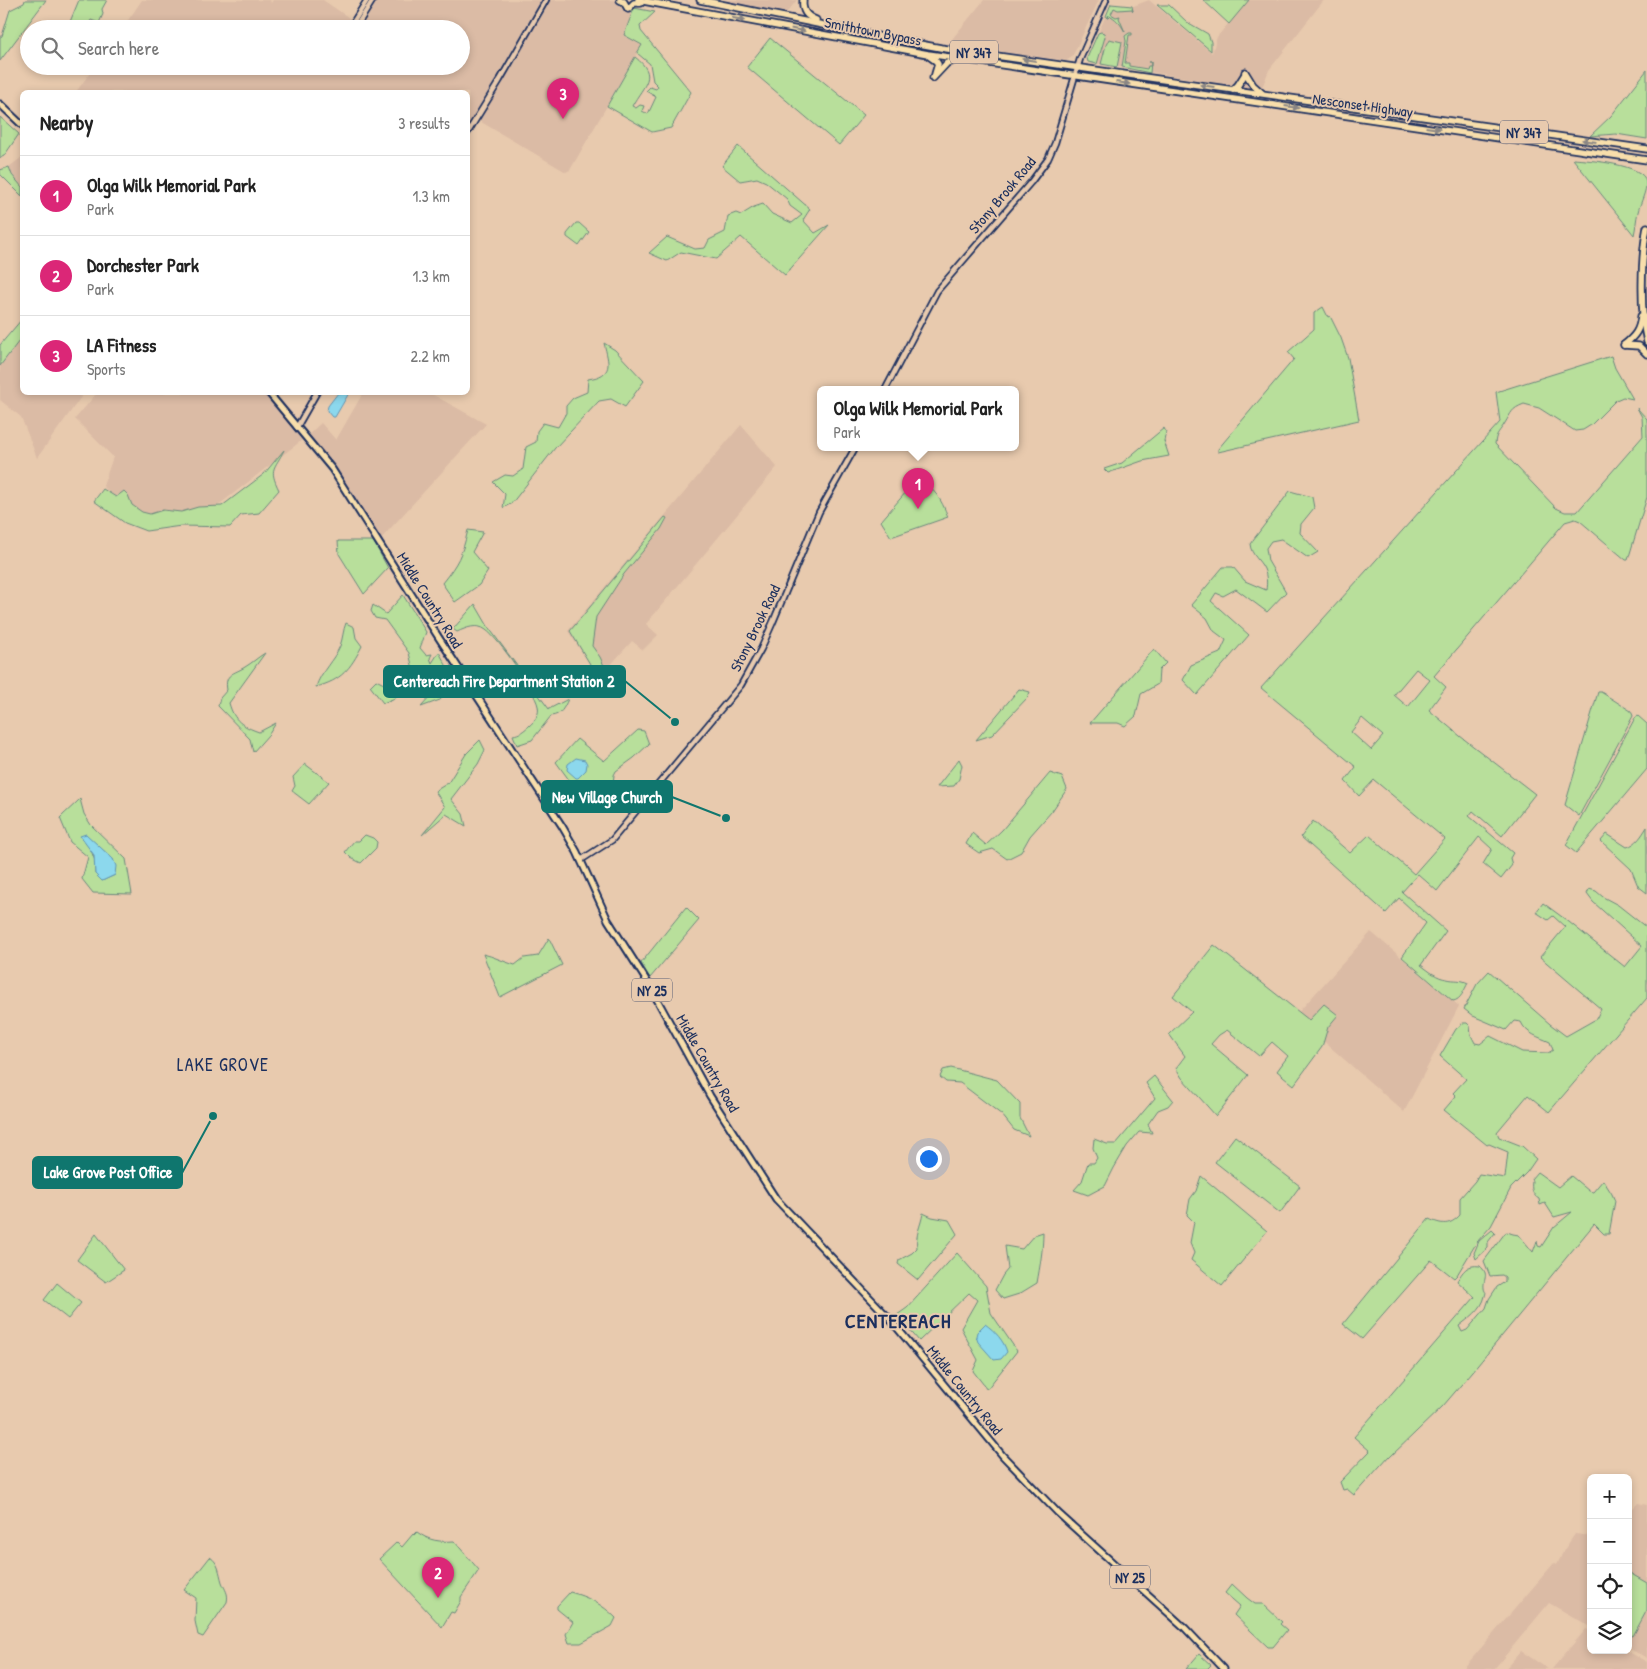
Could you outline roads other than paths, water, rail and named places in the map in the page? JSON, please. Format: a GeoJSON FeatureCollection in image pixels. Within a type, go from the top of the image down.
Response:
{"type":"FeatureCollection","features":[{"type":"Feature","properties":{"kind":"highway"},"geometry":{"type":"LineString","coordinates":[[620,0],[624,2],[628,9],[634,3],[654,3]]}},
{"type":"Feature","properties":{"kind":"highway","name":"Smithtown Bypass"},"geometry":{"type":"LineString","coordinates":[[638,0],[928,54],[1075,76]]}},
{"type":"Feature","properties":{"kind":"highway","name":"Smithtown Bypass"},"geometry":{"type":"LineString","coordinates":[[700,0],[892,39],[1078,67]]}},
{"type":"Feature","properties":{"kind":"highway"},"geometry":{"type":"LineString","coordinates":[[803,0],[805,14],[825,24]]}},
{"type":"Feature","properties":{"kind":"highway"},"geometry":{"type":"LineString","coordinates":[[928,54],[938,64],[933,78],[949,62],[963,59]]}},
{"type":"Feature","properties":{"kind":"highway","name":"Nesconset Highway"},"geometry":{"type":"LineString","coordinates":[[1078,67],[1647,148]]}},
{"type":"Feature","properties":{"kind":"highway"},"geometry":{"type":"LineString","coordinates":[[1233,90],[1245,73],[1253,85],[1263,94]]}},
{"type":"Feature","properties":{"kind":"highway","name":"Nesconset Highway"},"geometry":{"type":"LineString","coordinates":[[1075,76],[1647,160]]}},
{"type":"Feature","properties":{"kind":"highway"},"geometry":{"type":"LineString","coordinates":[[1619,156],[1647,164]]}},
{"type":"Feature","properties":{"kind":"highway"},"geometry":{"type":"LineString","coordinates":[[1647,227],[1643,261],[1643,300],[1647,339]]}},
{"type":"Feature","properties":{"kind":"highway"},"geometry":{"type":"LineString","coordinates":[[1643,300],[1639,330],[1624,345],[1639,346],[1647,354]]}},
{"type":"Feature","properties":{"kind":"main road"},"geometry":{"type":"LineString","coordinates":[[357,20],[367,0]]}},
{"type":"Feature","properties":{"kind":"main road"},"geometry":{"type":"LineString","coordinates":[[358,20],[373,0]]}},
{"type":"Feature","properties":{"kind":"main road"},"geometry":{"type":"LineString","coordinates":[[470,129],[546,0]]}},
{"type":"Feature","properties":{"kind":"main road","name":"Stony Brook Road"},"geometry":{"type":"LineString","coordinates":[[887,386],[937,291],[1031,182],[1048,159],[1055,143],[1078,67],[1106,0]]}},
{"type":"Feature","properties":{"kind":"main road"},"geometry":{"type":"LineString","coordinates":[[0,104],[20,123]]}},
{"type":"Feature","properties":{"kind":"main road","name":"Middle Country Road"},"geometry":{"type":"LineString","coordinates":[[271,395],[332,469],[439,638],[562,826],[581,860],[608,920],[648,983],[710,1096],[781,1205],[889,1318],[1003,1456],[1058,1513],[1185,1628],[1224,1669]]}},
{"type":"Feature","properties":{"kind":"main road"},"geometry":{"type":"LineString","coordinates":[[297,426],[315,395]]}},
{"type":"Feature","properties":{"kind":"main road","name":"Stony Brook Road"},"geometry":{"type":"LineString","coordinates":[[581,860],[612,840],[740,685],[761,649],[820,512],[853,451]]}},
{"type":"Feature","properties":{"kind":"water"},"geometry":{"type":"Polygon","coordinates":[[[336,395],[348,395],[335,417],[332,417],[327,411],[328,406],[336,395]]]}},
{"type":"Feature","properties":{"kind":"water"},"geometry":{"type":"Polygon","coordinates":[[[576,758],[585,760],[587,764],[586,770],[578,778],[567,770],[568,764],[576,758]]]}},
{"type":"Feature","properties":{"kind":"water"},"geometry":{"type":"Polygon","coordinates":[[[86,834],[113,859],[116,866],[115,875],[102,881],[95,874],[94,855],[80,836],[86,834]]]}},
{"type":"Feature","properties":{"kind":"water"},"geometry":{"type":"Polygon","coordinates":[[[985,1324],[999,1336],[1006,1348],[1007,1352],[1001,1359],[994,1360],[978,1342],[977,1332],[985,1324]]]}},
{"type":"Feature","properties":{"kind":"place","name":"LA Fitness"},"geometry":{"type":"Point","coordinates":[563,119]}},
{"type":"Feature","properties":{"kind":"place","name":"Olga Wilk Memorial Park"},"geometry":{"type":"Point","coordinates":[918,509]}},
{"type":"Feature","properties":{"kind":"place","name":"Centereach Fire Department Station 2"},"geometry":{"type":"Point","coordinates":[675,722]}},
{"type":"Feature","properties":{"kind":"place","name":"New Village Church"},"geometry":{"type":"Point","coordinates":[726,818]}},
{"type":"Feature","properties":{"kind":"place","name":"Lake Grove Post Office"},"geometry":{"type":"Point","coordinates":[213,1116]}},
{"type":"Feature","properties":{"kind":"place","name":"Dorchester Park"},"geometry":{"type":"Point","coordinates":[438,1598]}},
{"type":"Feature","properties":{"kind":"district","name":"LAKE GROVE"},"geometry":{"type":"Point","coordinates":[223,1064]}},
{"type":"Feature","properties":{"kind":"district","name":"CENTEREACH"},"geometry":{"type":"Point","coordinates":[898,1320]}}]}
